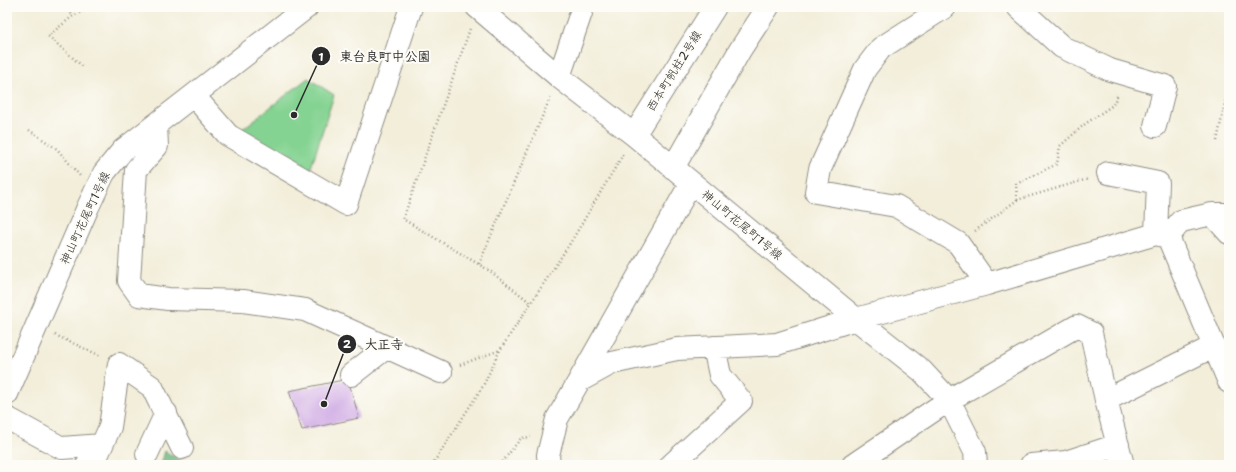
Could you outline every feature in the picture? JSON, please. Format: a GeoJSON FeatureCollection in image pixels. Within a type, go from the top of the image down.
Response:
{"type":"FeatureCollection","features":[{"type":"Feature","properties":{"kind":"street","name":"神山町花尾町1号線"},"geometry":{"type":"LineString","coordinates":[[7,394],[104,173],[123,150],[308,7]]}},
{"type":"Feature","properties":{"kind":"street"},"geometry":{"type":"LineString","coordinates":[[194,96],[228,135],[272,163],[346,204],[410,7]]}},
{"type":"Feature","properties":{"kind":"street","name":"神山町花尾町1号線"},"geometry":{"type":"LineString","coordinates":[[477,7],[559,77],[634,135],[856,319],[922,371],[949,400],[975,452],[976,465]]}},
{"type":"Feature","properties":{"kind":"street"},"geometry":{"type":"LineString","coordinates":[[559,77],[583,7]]}},
{"type":"Feature","properties":{"kind":"street","name":"西本町帆柱2号線"},"geometry":{"type":"LineString","coordinates":[[634,135],[715,7]]}},
{"type":"Feature","properties":{"kind":"street"},"geometry":{"type":"LineString","coordinates":[[673,168],[740,50],[768,7]]}},
{"type":"Feature","properties":{"kind":"street"},"geometry":{"type":"LineString","coordinates":[[945,7],[881,48],[865,69],[820,169],[816,192],[896,206],[958,243],[987,284]]}},
{"type":"Feature","properties":{"kind":"street"},"geometry":{"type":"LineString","coordinates":[[1018,7],[1062,47],[1110,70],[1165,86],[1155,126]]}},
{"type":"Feature","properties":{"kind":"street"},"geometry":{"type":"LineString","coordinates":[[156,125],[157,146],[136,170],[129,280],[139,296],[168,299],[243,301],[305,310],[441,372]]}},
{"type":"Feature","properties":{"kind":"street"},"geometry":{"type":"LineString","coordinates":[[1108,173],[1158,183],[1162,235],[1214,346],[1229,382]]}},
{"type":"Feature","properties":{"kind":"street"},"geometry":{"type":"LineString","coordinates":[[549,465],[548,455],[557,419],[691,183]]}},
{"type":"Feature","properties":{"kind":"street"},"geometry":{"type":"LineString","coordinates":[[579,381],[612,363],[677,349],[777,344],[856,319],[1162,235],[1181,221],[1220,214],[1229,233]]}},
{"type":"Feature","properties":{"kind":"street"},"geometry":{"type":"LineString","coordinates":[[853,465],[949,400],[1077,326],[1092,333],[1106,400],[1121,455],[1031,465]]}},
{"type":"Feature","properties":{"kind":"street"},"geometry":{"type":"LineString","coordinates":[[1106,400],[1214,346]]}},
{"type":"Feature","properties":{"kind":"street"},"geometry":{"type":"LineString","coordinates":[[351,375],[387,347]]}},
{"type":"Feature","properties":{"kind":"street"},"geometry":{"type":"LineString","coordinates":[[671,465],[741,401],[720,375],[714,347]]}},
{"type":"Feature","properties":{"kind":"street"},"geometry":{"type":"LineString","coordinates":[[87,465],[94,462],[110,427],[119,364],[152,387],[182,448]]}},
{"type":"Feature","properties":{"kind":"street"},"geometry":{"type":"LineString","coordinates":[[147,454],[166,413]]}},
{"type":"Feature","properties":{"kind":"street"},"geometry":{"type":"LineString","coordinates":[[7,418],[62,448],[102,445]]}},
{"type":"Feature","properties":{"kind":"path"},"geometry":{"type":"LineString","coordinates":[[66,7],[73,16]]}},
{"type":"Feature","properties":{"kind":"path"},"geometry":{"type":"LineString","coordinates":[[82,66],[48,36],[73,16],[91,7]]}},
{"type":"Feature","properties":{"kind":"path"},"geometry":{"type":"LineString","coordinates":[[470,29],[403,219],[490,270],[531,303]]}},
{"type":"Feature","properties":{"kind":"path"},"geometry":{"type":"LineString","coordinates":[[1017,200],[1016,184],[1057,164],[1060,146],[1085,124],[1113,105],[1127,75]]}},
{"type":"Feature","properties":{"kind":"path"},"geometry":{"type":"LineString","coordinates":[[1217,141],[1229,83]]}},
{"type":"Feature","properties":{"kind":"path"},"geometry":{"type":"LineString","coordinates":[[479,264],[547,107]]}},
{"type":"Feature","properties":{"kind":"path"},"geometry":{"type":"LineString","coordinates":[[29,130],[57,149],[95,193]]}},
{"type":"Feature","properties":{"kind":"path"},"geometry":{"type":"LineString","coordinates":[[432,465],[483,386],[500,350],[569,245],[634,135]]}},
{"type":"Feature","properties":{"kind":"path"},"geometry":{"type":"LineString","coordinates":[[958,243],[1017,200],[1108,173]]}},
{"type":"Feature","properties":{"kind":"path"},"geometry":{"type":"LineString","coordinates":[[36,327],[119,364]]}},
{"type":"Feature","properties":{"kind":"path"},"geometry":{"type":"LineString","coordinates":[[441,372],[500,350]]}},
{"type":"Feature","properties":{"kind":"path"},"geometry":{"type":"LineString","coordinates":[[500,465],[521,438],[553,434]]}},
{"type":"Feature","properties":{"kind":"green space"},"geometry":{"type":"Polygon","coordinates":[[[308,78],[334,95],[308,177],[236,134],[308,78]]]}},
{"type":"Feature","properties":{"kind":"green space"},"geometry":{"type":"Polygon","coordinates":[[[165,451],[185,463],[184,465],[160,465],[165,451]]]}},
{"type":"Feature","properties":{"kind":"building"},"geometry":{"type":"Polygon","coordinates":[[[348,379],[359,418],[302,430],[289,391],[348,379]]]}},
{"type":"Feature","properties":{"kind":"place","name":"東台良町中公園"},"geometry":{"type":"Point","coordinates":[294,115]}},
{"type":"Feature","properties":{"kind":"place","name":"大正寺"},"geometry":{"type":"Point","coordinates":[324,404]}}]}
